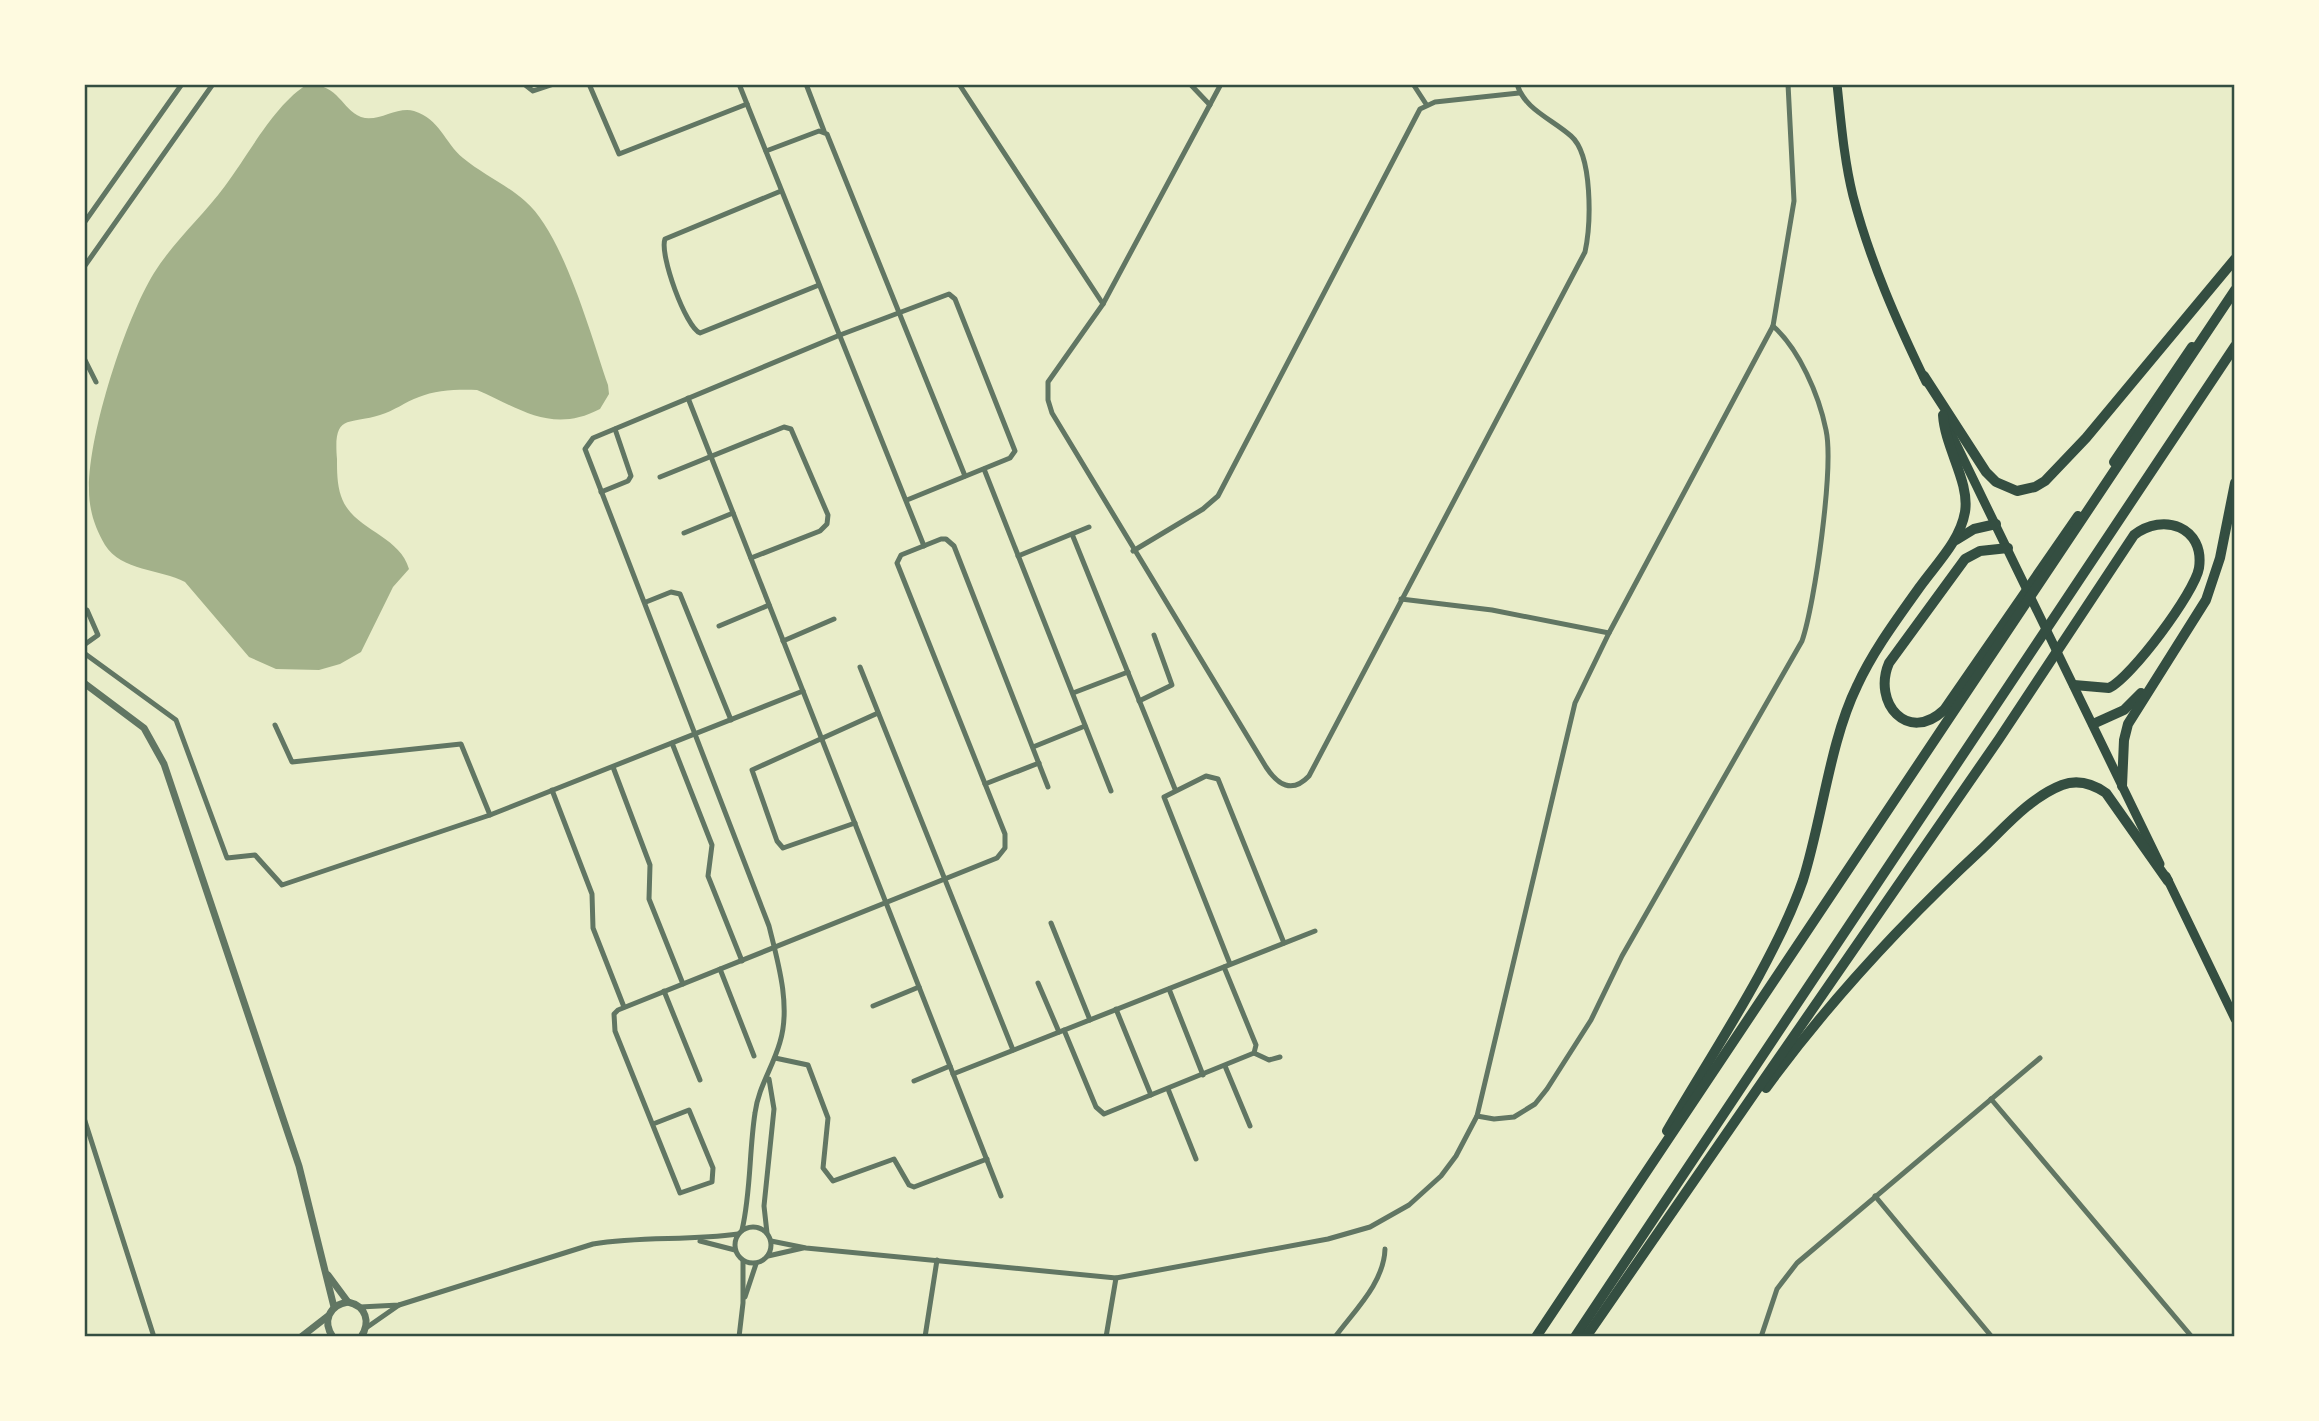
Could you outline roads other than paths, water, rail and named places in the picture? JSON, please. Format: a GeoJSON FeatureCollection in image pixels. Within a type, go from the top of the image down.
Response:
{"type":"FeatureCollection","features":[{"type":"Feature","properties":{"kind":"highway"},"geometry":{"type":"LineString","coordinates":[[1924,376],[1991,477],[2017,491],[2035,488],[2086,438],[2235,259]]}},
{"type":"Feature","properties":{"kind":"highway"},"geometry":{"type":"LineString","coordinates":[[1536,1337],[2235,290]]}},
{"type":"Feature","properties":{"kind":"highway"},"geometry":{"type":"LineString","coordinates":[[2010,552],[1980,551],[1965,559],[1888,663],[1883,683],[1884,693],[1898,716],[1914,723],[1931,720],[1957,695],[2180,361],[2210,329]]}},
{"type":"Feature","properties":{"kind":"highway"},"geometry":{"type":"LineString","coordinates":[[1575,1337],[2235,346]]}},
{"type":"Feature","properties":{"kind":"highway"},"geometry":{"type":"LineString","coordinates":[[1650,1166],[1658,1147],[1764,963],[1802,882],[1855,690],[1886,635],[1953,543],[1965,512],[1965,494],[1946,442],[1943,415]]}},
{"type":"Feature","properties":{"kind":"highway"},"geometry":{"type":"LineString","coordinates":[[2122,786],[2123,740],[2129,724],[2200,612],[2213,583],[2235,483]]}},
{"type":"Feature","properties":{"kind":"highway"},"geometry":{"type":"LineString","coordinates":[[1586,1337],[1999,740],[2134,535],[2148,526],[2166,523],[2189,534],[2196,542],[2199,561],[2195,581],[2132,670],[2109,688],[2074,685]]}},
{"type":"Feature","properties":{"kind":"highway"},"geometry":{"type":"LineString","coordinates":[[1953,543],[1974,529],[1996,524]]}},
{"type":"Feature","properties":{"kind":"highway"},"geometry":{"type":"LineString","coordinates":[[2093,724],[2124,710],[2167,663]]}},
{"type":"Feature","properties":{"kind":"highway"},"geometry":{"type":"LineString","coordinates":[[1694,1180],[1720,1151],[1850,982],[1935,893],[2045,794],[2070,783],[2096,786],[2121,811],[2168,881]]}},
{"type":"Feature","properties":{"kind":"main road"},"geometry":{"type":"LineString","coordinates":[[1837,84],[1853,195],[1895,316],[2235,1019]]}},
{"type":"Feature","properties":{"kind":"street"},"geometry":{"type":"LineString","coordinates":[[84,223],[182,84]]}},
{"type":"Feature","properties":{"kind":"street"},"geometry":{"type":"LineString","coordinates":[[84,267],[213,84]]}},
{"type":"Feature","properties":{"kind":"street"},"geometry":{"type":"LineString","coordinates":[[524,84],[536,91],[554,84]]}},
{"type":"Feature","properties":{"kind":"street"},"geometry":{"type":"LineString","coordinates":[[589,84],[619,154],[747,104]]}},
{"type":"Feature","properties":{"kind":"street"},"geometry":{"type":"LineString","coordinates":[[739,84],[924,546]]}},
{"type":"Feature","properties":{"kind":"street"},"geometry":{"type":"LineString","coordinates":[[806,84],[965,476]]}},
{"type":"Feature","properties":{"kind":"street"},"geometry":{"type":"LineString","coordinates":[[959,84],[1103,304]]}},
{"type":"Feature","properties":{"kind":"street"},"geometry":{"type":"LineString","coordinates":[[1190,84],[1210,105]]}},
{"type":"Feature","properties":{"kind":"street"},"geometry":{"type":"LineString","coordinates":[[1221,84],[1103,304],[1048,382],[1048,400],[1052,413],[1133,551],[1274,780],[1287,787],[1297,785],[1308,776],[1586,252],[1589,233],[1586,178],[1580,145],[1529,105],[1519,93],[1517,84]]}},
{"type":"Feature","properties":{"kind":"street"},"geometry":{"type":"LineString","coordinates":[[1413,84],[1426,104]]}},
{"type":"Feature","properties":{"kind":"street"},"geometry":{"type":"LineString","coordinates":[[771,1241],[806,1248],[1116,1278],[1349,1234],[1394,1215],[1441,1176],[1456,1156],[1477,1116],[1569,722],[1609,634],[1773,326],[1794,201],[1788,84]]}},
{"type":"Feature","properties":{"kind":"street"},"geometry":{"type":"LineString","coordinates":[[1133,551],[1203,509],[1218,496],[1416,115],[1426,104],[1519,93]]}},
{"type":"Feature","properties":{"kind":"street"},"geometry":{"type":"LineString","coordinates":[[766,150],[824,131]]}},
{"type":"Feature","properties":{"kind":"street"},"geometry":{"type":"LineString","coordinates":[[782,191],[664,239],[665,260],[690,324],[700,333],[819,285]]}},
{"type":"Feature","properties":{"kind":"street"},"geometry":{"type":"LineString","coordinates":[[735,1250],[747,1203],[755,1112],[761,1088],[769,1076],[781,1040],[783,1004],[774,948],[769,926],[585,449],[593,438],[944,294],[955,299],[1015,451],[1010,458],[907,500]]}},
{"type":"Feature","properties":{"kind":"street"},"geometry":{"type":"LineString","coordinates":[[1477,1116],[1494,1119],[1514,1117],[1535,1104],[1547,1089],[1591,1020],[1622,956],[1802,641],[1809,620],[1822,516],[1826,431],[1795,353],[1773,326]]}},
{"type":"Feature","properties":{"kind":"street"},"geometry":{"type":"LineString","coordinates":[[84,358],[96,382]]}},
{"type":"Feature","properties":{"kind":"street"},"geometry":{"type":"LineString","coordinates":[[688,398],[1001,1196]]}},
{"type":"Feature","properties":{"kind":"street"},"geometry":{"type":"LineString","coordinates":[[660,477],[784,427],[791,429],[828,515],[827,524],[820,531],[751,558]]}},
{"type":"Feature","properties":{"kind":"street"},"geometry":{"type":"LineString","coordinates":[[601,492],[628,481],[631,477],[615,429]]}},
{"type":"Feature","properties":{"kind":"street"},"geometry":{"type":"LineString","coordinates":[[984,469],[1111,791]]}},
{"type":"Feature","properties":{"kind":"street"},"geometry":{"type":"LineString","coordinates":[[684,533],[733,513]]}},
{"type":"Feature","properties":{"kind":"street"},"geometry":{"type":"LineString","coordinates":[[1018,556],[1089,527]]}},
{"type":"Feature","properties":{"kind":"street"},"geometry":{"type":"LineString","coordinates":[[1072,534],[1175,789]]}},
{"type":"Feature","properties":{"kind":"street"},"geometry":{"type":"LineString","coordinates":[[653,1124],[689,1110],[713,1168],[712,1182],[680,1193],[615,1031],[614,1014],[624,1007],[997,858],[1006,848],[1005,834],[897,563],[901,555],[946,539],[954,546],[1048,787]]}},
{"type":"Feature","properties":{"kind":"street"},"geometry":{"type":"LineString","coordinates":[[646,602],[671,592],[680,594],[731,720]]}},
{"type":"Feature","properties":{"kind":"street"},"geometry":{"type":"LineString","coordinates":[[1401,599],[1492,610],[1609,634]]}},
{"type":"Feature","properties":{"kind":"street"},"geometry":{"type":"LineString","coordinates":[[719,626],[769,605]]}},
{"type":"Feature","properties":{"kind":"street"},"geometry":{"type":"LineString","coordinates":[[84,645],[98,635],[87,610]]}},
{"type":"Feature","properties":{"kind":"street"},"geometry":{"type":"LineString","coordinates":[[783,641],[834,620]]}},
{"type":"Feature","properties":{"kind":"street"},"geometry":{"type":"LineString","coordinates":[[1139,701],[1172,685],[1154,635]]}},
{"type":"Feature","properties":{"kind":"street"},"geometry":{"type":"LineString","coordinates":[[84,653],[176,720],[227,858],[255,855],[278,883],[285,884],[490,815],[803,691]]}},
{"type":"Feature","properties":{"kind":"street"},"geometry":{"type":"LineString","coordinates":[[860,667],[1013,1050]]}},
{"type":"Feature","properties":{"kind":"street"},"geometry":{"type":"LineString","coordinates":[[1073,693],[1128,672]]}},
{"type":"Feature","properties":{"kind":"street"},"geometry":{"type":"LineString","coordinates":[[84,683],[144,728],[164,764],[299,1166],[334,1307]]}},
{"type":"Feature","properties":{"kind":"street"},"geometry":{"type":"LineString","coordinates":[[855,823],[783,848],[777,841],[752,771],[877,713]]}},
{"type":"Feature","properties":{"kind":"street"},"geometry":{"type":"LineString","coordinates":[[275,725],[292,762],[461,744],[490,815]]}},
{"type":"Feature","properties":{"kind":"street"},"geometry":{"type":"LineString","coordinates":[[1032,747],[1085,726]]}},
{"type":"Feature","properties":{"kind":"street"},"geometry":{"type":"LineString","coordinates":[[672,743],[712,845],[708,876],[741,961]]}},
{"type":"Feature","properties":{"kind":"street"},"geometry":{"type":"LineString","coordinates":[[985,784],[1039,763]]}},
{"type":"Feature","properties":{"kind":"street"},"geometry":{"type":"LineString","coordinates":[[613,766],[650,865],[649,899],[683,984]]}},
{"type":"Feature","properties":{"kind":"street"},"geometry":{"type":"LineString","coordinates":[[1254,1053],[1255,1045],[1227,965],[1164,797],[1175,789],[1206,776],[1219,779],[1284,943]]}},
{"type":"Feature","properties":{"kind":"street"},"geometry":{"type":"LineString","coordinates":[[552,790],[592,894],[593,928],[624,1007]]}},
{"type":"Feature","properties":{"kind":"street"},"geometry":{"type":"LineString","coordinates":[[1051,923],[1090,1020]]}},
{"type":"Feature","properties":{"kind":"street"},"geometry":{"type":"LineString","coordinates":[[953,1074],[1315,931]]}},
{"type":"Feature","properties":{"kind":"street"},"geometry":{"type":"LineString","coordinates":[[720,969],[754,1056]]}},
{"type":"Feature","properties":{"kind":"street"},"geometry":{"type":"LineString","coordinates":[[1038,983],[1101,1113],[1168,1089],[1254,1053],[1269,1060],[1280,1057]]}},
{"type":"Feature","properties":{"kind":"street"},"geometry":{"type":"LineString","coordinates":[[873,1006],[919,987]]}},
{"type":"Feature","properties":{"kind":"street"},"geometry":{"type":"LineString","coordinates":[[1169,989],[1203,1074]]}},
{"type":"Feature","properties":{"kind":"street"},"geometry":{"type":"LineString","coordinates":[[664,991],[699,1080]]}},
{"type":"Feature","properties":{"kind":"street"},"geometry":{"type":"LineString","coordinates":[[1116,1009],[1152,1095]]}},
{"type":"Feature","properties":{"kind":"street"},"geometry":{"type":"LineString","coordinates":[[775,1058],[808,1065],[828,1118],[823,1168],[833,1181],[894,1159],[909,1185],[914,1187],[987,1159]]}},
{"type":"Feature","properties":{"kind":"street"},"geometry":{"type":"LineString","coordinates":[[1761,1337],[1777,1289],[1787,1273],[2040,1058]]}},
{"type":"Feature","properties":{"kind":"street"},"geometry":{"type":"LineString","coordinates":[[914,1081],[950,1066]]}},
{"type":"Feature","properties":{"kind":"street"},"geometry":{"type":"LineString","coordinates":[[1225,1066],[1250,1126]]}},
{"type":"Feature","properties":{"kind":"street"},"geometry":{"type":"LineString","coordinates":[[768,1256],[771,1241],[767,1233],[764,1206],[774,1109],[769,1076]]}},
{"type":"Feature","properties":{"kind":"street"},"geometry":{"type":"LineString","coordinates":[[1168,1089],[1196,1159]]}},
{"type":"Feature","properties":{"kind":"street"},"geometry":{"type":"LineString","coordinates":[[1991,1099],[2192,1337]]}},
{"type":"Feature","properties":{"kind":"street"},"geometry":{"type":"LineString","coordinates":[[84,1118],[155,1337]]}},
{"type":"Feature","properties":{"kind":"street"},"geometry":{"type":"LineString","coordinates":[[1875,1196],[1992,1337]]}},
{"type":"Feature","properties":{"kind":"street"},"geometry":{"type":"LineString","coordinates":[[326,1271],[348,1302],[360,1307],[399,1305],[572,1248],[626,1239],[697,1240],[740,1232],[752,1227],[767,1233]]}},
{"type":"Feature","properties":{"kind":"street"},"geometry":{"type":"LineString","coordinates":[[697,1240],[735,1250],[743,1261],[743,1304],[738,1337]]}},
{"type":"Feature","properties":{"kind":"street"},"geometry":{"type":"LineString","coordinates":[[743,1304],[756,1264],[768,1256],[806,1248]]}},
{"type":"Feature","properties":{"kind":"street"},"geometry":{"type":"LineString","coordinates":[[1335,1337],[1377,1280],[1384,1264],[1385,1249]]}},
{"type":"Feature","properties":{"kind":"street"},"geometry":{"type":"LineString","coordinates":[[925,1337],[937,1260]]}},
{"type":"Feature","properties":{"kind":"street"},"geometry":{"type":"LineString","coordinates":[[743,1261],[756,1264]]}},
{"type":"Feature","properties":{"kind":"street"},"geometry":{"type":"LineString","coordinates":[[1106,1337],[1116,1278]]}},
{"type":"Feature","properties":{"kind":"street"},"geometry":{"type":"LineString","coordinates":[[302,1337],[328,1316],[334,1307],[348,1302]]}},
{"type":"Feature","properties":{"kind":"street"},"geometry":{"type":"LineString","coordinates":[[361,1337],[366,1328],[399,1305]]}},
{"type":"Feature","properties":{"kind":"street"},"geometry":{"type":"LineString","coordinates":[[360,1307],[366,1317],[366,1328]]}},
{"type":"Feature","properties":{"kind":"street"},"geometry":{"type":"LineString","coordinates":[[328,1316],[327,1327],[333,1337]]}}]}
